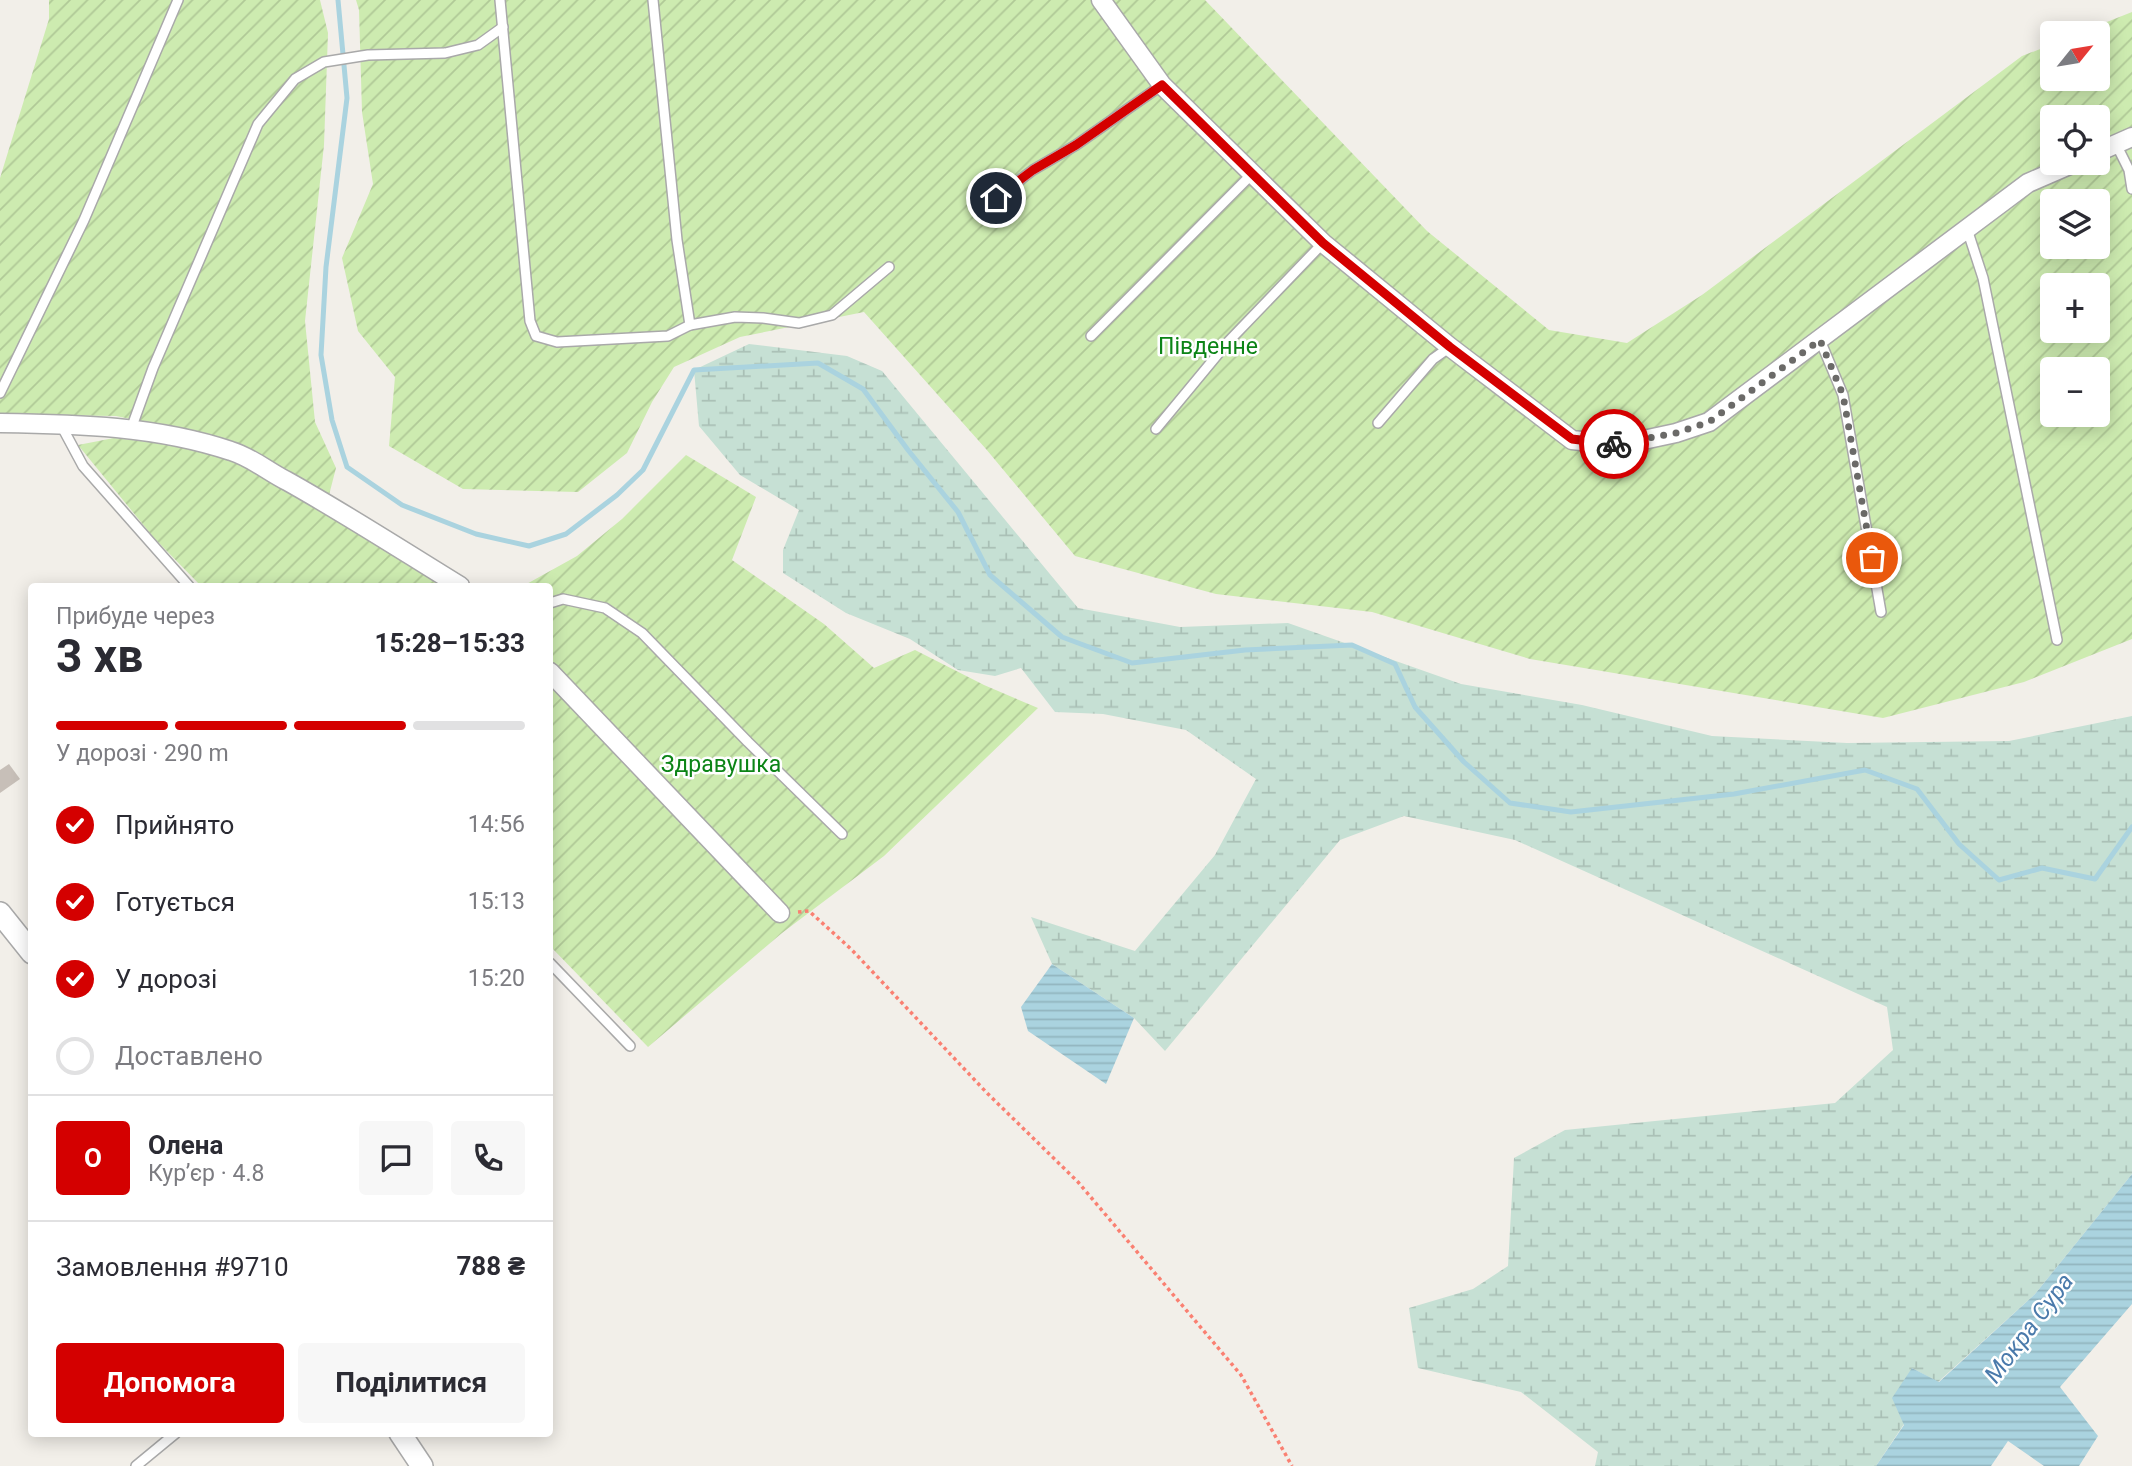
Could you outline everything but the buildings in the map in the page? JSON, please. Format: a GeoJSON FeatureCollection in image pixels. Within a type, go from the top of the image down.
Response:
{"type":"FeatureCollection","features":[{"type":"Feature","properties":{"kind":"street"},"geometry":{"type":"LineString","coordinates":[[1101,0],[1162,85],[1323,243],[1450,347],[1572,439],[1620,445],[1676,433],[1709,422],[2028,183],[2046,175]]}},
{"type":"Feature","properties":{"kind":"street"},"geometry":{"type":"LineString","coordinates":[[0,423],[60,424],[165,433],[234,452],[326,503],[455,583]]}},
{"type":"Feature","properties":{"kind":"street"},"geometry":{"type":"LineString","coordinates":[[553,675],[780,913]]}},
{"type":"Feature","properties":{"kind":"street"},"geometry":{"type":"LineString","coordinates":[[0,913],[28,948]]}},
{"type":"Feature","properties":{"kind":"street"},"geometry":{"type":"LineString","coordinates":[[403,1437],[422,1466]]}},
{"type":"Feature","properties":{"kind":"lane"},"geometry":{"type":"LineString","coordinates":[[0,393],[84,220],[178,0]]}},
{"type":"Feature","properties":{"kind":"lane"},"geometry":{"type":"LineString","coordinates":[[500,0],[530,321],[536,336],[557,341],[668,337],[690,325],[734,317],[799,323],[832,315],[889,267]]}},
{"type":"Feature","properties":{"kind":"lane"},"geometry":{"type":"LineString","coordinates":[[653,0],[677,240],[690,325]]}},
{"type":"Feature","properties":{"kind":"lane"},"geometry":{"type":"LineString","coordinates":[[131,429],[153,368],[258,124],[295,79],[324,62],[368,55],[445,52],[478,45],[503,27]]}},
{"type":"Feature","properties":{"kind":"lane"},"geometry":{"type":"LineString","coordinates":[[996,198],[1033,170],[1076,145],[1162,85]]}},
{"type":"Feature","properties":{"kind":"lane"},"geometry":{"type":"LineString","coordinates":[[2124,140],[2132,189]]}},
{"type":"Feature","properties":{"kind":"lane"},"geometry":{"type":"LineString","coordinates":[[1091,336],[1252,174]]}},
{"type":"Feature","properties":{"kind":"lane"},"geometry":{"type":"LineString","coordinates":[[1967,229],[1983,278],[2057,640]]}},
{"type":"Feature","properties":{"kind":"lane"},"geometry":{"type":"LineString","coordinates":[[1156,429],[1228,342],[1323,243]]}},
{"type":"Feature","properties":{"kind":"lane"},"geometry":{"type":"LineString","coordinates":[[1820,340],[1843,395],[1881,612]]}},
{"type":"Feature","properties":{"kind":"lane"},"geometry":{"type":"LineString","coordinates":[[1378,423],[1433,359],[1450,347]]}},
{"type":"Feature","properties":{"kind":"lane"},"geometry":{"type":"LineString","coordinates":[[60,424],[83,466],[187,583]]}},
{"type":"Feature","properties":{"kind":"lane"},"geometry":{"type":"LineString","coordinates":[[553,602],[562,599],[605,608],[642,633],[748,743],[842,834]]}},
{"type":"Feature","properties":{"kind":"lane"},"geometry":{"type":"LineString","coordinates":[[553,965],[630,1046]]}},
{"type":"Feature","properties":{"kind":"lane"},"geometry":{"type":"LineString","coordinates":[[136,1466],[171,1437]]}},
{"type":"Feature","properties":{"kind":"path"},"geometry":{"type":"LineString","coordinates":[[780,913],[809,911],[851,950],[987,1093],[1078,1182],[1241,1375],[1292,1466]]}},
{"type":"Feature","properties":{"kind":"green space"},"geometry":{"type":"Polygon","coordinates":[[[49,0],[320,0],[328,33],[324,145],[305,321],[315,422],[336,468],[329,495],[245,447],[174,428],[116,416],[0,417],[0,178],[49,19],[49,0]]]}},
{"type":"Feature","properties":{"kind":"green space","name":"Південне"},"geometry":{"type":"Polygon","coordinates":[[[356,0],[1205,0],[1427,231],[1549,330],[1627,343],[1702,295],[2022,56],[2040,49],[2040,91],[2110,91],[2109,21],[2132,12],[2132,639],[2024,682],[1883,718],[1530,659],[1372,612],[1216,594],[1075,556],[986,449],[864,312],[740,337],[674,367],[652,402],[627,453],[578,492],[463,489],[389,446],[395,377],[358,331],[342,258],[373,184],[362,112],[359,10],[356,0]]]}},
{"type":"Feature","properties":{"kind":"green space"},"geometry":{"type":"Polygon","coordinates":[[[749,344],[847,356],[882,371],[1078,608],[1180,627],[1288,623],[1461,684],[1582,705],[1712,736],[1847,743],[2009,741],[2132,716],[2132,1174],[2035,1294],[1938,1382],[1912,1368],[1904,1424],[1876,1466],[1595,1466],[1598,1452],[1521,1392],[1418,1368],[1409,1308],[1473,1289],[1508,1266],[1514,1158],[1565,1130],[1835,1103],[1893,1050],[1887,1007],[1515,840],[1404,816],[1340,840],[1165,1051],[1134,1018],[1052,964],[1031,917],[1135,951],[1215,855],[1256,779],[1186,730],[1103,714],[1055,712],[1021,668],[995,676],[958,670],[910,639],[846,613],[783,573],[783,550],[799,510],[740,475],[699,426],[694,370],[749,344]]]}},
{"type":"Feature","properties":{"kind":"green space"},"geometry":{"type":"Polygon","coordinates":[[[114,438],[167,444],[243,463],[440,583],[198,583],[154,538],[78,445],[114,438]]]}},
{"type":"Feature","properties":{"kind":"green space","name":"Здравушка"},"geometry":{"type":"Polygon","coordinates":[[[686,455],[756,497],[732,560],[824,624],[874,668],[915,650],[984,685],[1038,708],[884,856],[782,933],[648,1047],[553,949],[553,583],[528,583],[577,556],[622,519],[686,455]]]}},
{"type":"Feature","properties":{"kind":"water"},"geometry":{"type":"Polygon","coordinates":[[[1052,964],[1134,1018],[1106,1084],[1028,1031],[1021,1007],[1052,964]]]}},
{"type":"Feature","properties":{"kind":"water","name":"Мокра Сура"},"geometry":{"type":"Polygon","coordinates":[[[2132,1174],[2132,1304],[2060,1387],[2098,1436],[2079,1466],[2044,1466],[2008,1441],[1991,1466],[1876,1466],[1904,1425],[1892,1398],[1912,1368],[1939,1382],[2035,1294],[2132,1174]]]}},
{"type":"Feature","properties":{"kind":"waterway"},"geometry":{"type":"LineString","coordinates":[[338,0],[347,98],[326,267],[321,355],[332,420],[347,467],[402,505],[476,534],[529,546],[566,534],[617,495],[643,470],[694,370],[818,363],[863,389],[958,512],[990,575],[1062,637],[1132,663],[1245,650],[1352,645],[1395,664],[1415,707],[1464,762],[1510,803],[1571,812],[1734,794],[1865,770],[1917,789],[1959,844],[1999,880],[2042,868],[2095,879],[2132,827]]}},
{"type":"Feature","properties":{"kind":"way so far"},"geometry":{"type":"LineString","coordinates":[[1614,444],[1676,433],[1709,422],[1820,340],[1843,395],[1872,558]]}},
{"type":"Feature","properties":{"kind":"route"},"geometry":{"type":"LineString","coordinates":[[996,198],[1033,170],[1076,145],[1162,85],[1323,243],[1450,347],[1572,439],[1614,444]]}}]}
